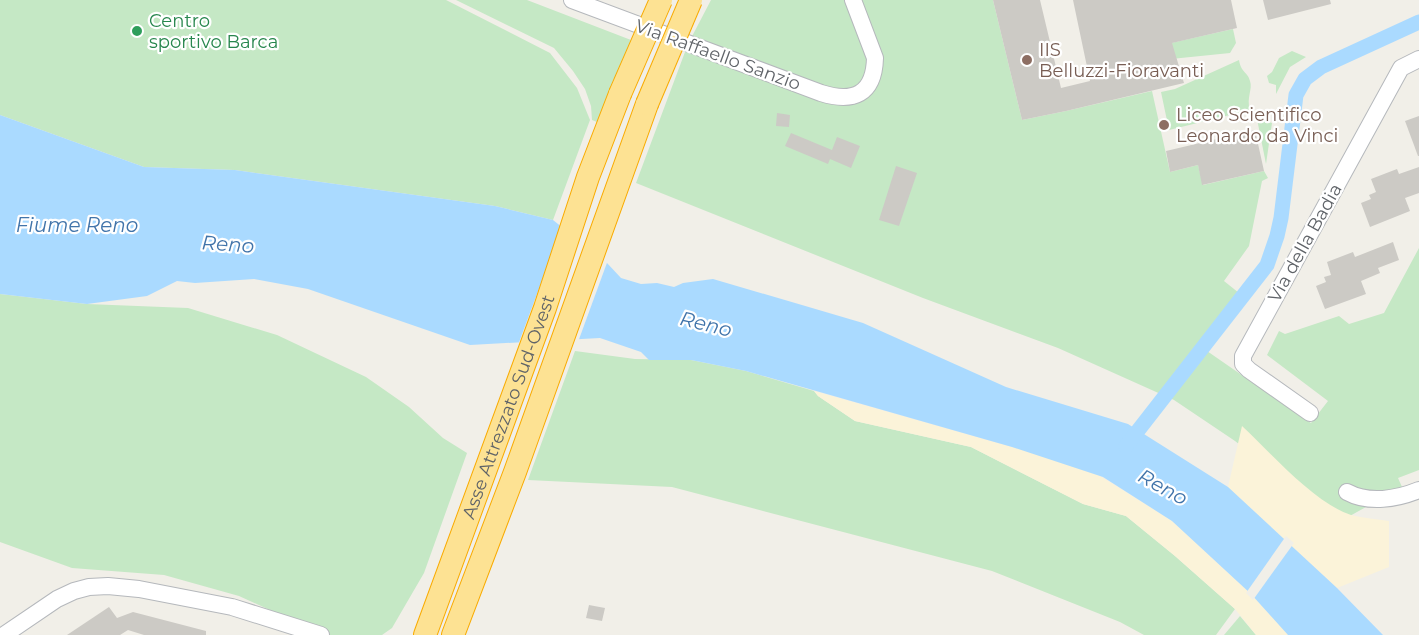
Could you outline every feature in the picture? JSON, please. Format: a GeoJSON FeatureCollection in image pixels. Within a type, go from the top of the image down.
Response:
{"type":"FeatureCollection","features":[{"type":"Feature","properties":{"kind":"highway","name":"Asse Attrezzato Sud-Ovest"},"geometry":{"type":"LineString","coordinates":[[425,635],[545,309],[588,177],[620,94],[661,0]]}},
{"type":"Feature","properties":{"kind":"highway","name":"Asse Attrezzato Sud-Ovest"},"geometry":{"type":"LineString","coordinates":[[453,635],[571,316],[646,104],[692,0]]}},
{"type":"Feature","properties":{"kind":"street","name":"Via Raffaello Sanzio"},"geometry":{"type":"LineString","coordinates":[[572,0],[837,98],[854,97],[864,91],[872,76],[875,58],[853,0]]}},
{"type":"Feature","properties":{"kind":"street","name":"Via della Badia"},"geometry":{"type":"LineString","coordinates":[[1310,413],[1249,370],[1243,364],[1243,357],[1401,68],[1419,58]]}},
{"type":"Feature","properties":{"kind":"street"},"geometry":{"type":"LineString","coordinates":[[1347,492],[1371,499],[1381,499],[1394,498],[1419,490]]}},
{"type":"Feature","properties":{"kind":"street"},"geometry":{"type":"LineString","coordinates":[[4,635],[65,595],[89,587],[108,586],[139,589],[232,607],[321,635]]}},
{"type":"Feature","properties":{"kind":"green space"},"geometry":{"type":"Polygon","coordinates":[[[0,0],[446,0],[550,53],[577,88],[590,120],[553,220],[495,206],[235,170],[144,167],[0,115],[0,0]]]}},
{"type":"Feature","properties":{"kind":"green space"},"geometry":{"type":"Polygon","coordinates":[[[456,0],[527,0],[631,40],[597,122],[592,120],[591,106],[585,89],[554,48],[456,0]]]}},
{"type":"Feature","properties":{"kind":"green space"},"geometry":{"type":"Polygon","coordinates":[[[711,0],[993,0],[1022,120],[1152,91],[1170,172],[1198,165],[1203,185],[1264,171],[1268,178],[1262,181],[1249,246],[1224,281],[1244,297],[1207,351],[1311,423],[1328,401],[1267,355],[1279,331],[1285,334],[1339,316],[1349,324],[1384,313],[1419,248],[1419,470],[1398,478],[1402,487],[1339,522],[1235,441],[1174,400],[1058,348],[923,298],[636,183],[688,44],[711,0]]]}},
{"type":"Feature","properties":{"kind":"green space"},"geometry":{"type":"Polygon","coordinates":[[[1233,29],[1236,43],[1230,53],[1171,59],[1087,62],[1233,29]]]}},
{"type":"Feature","properties":{"kind":"green space"},"geometry":{"type":"Polygon","coordinates":[[[1292,51],[1306,57],[1290,67],[1276,94],[1276,85],[1269,83],[1267,76],[1272,72],[1279,58],[1292,51]]]}},
{"type":"Feature","properties":{"kind":"green space"},"geometry":{"type":"Polygon","coordinates":[[[1239,60],[1251,84],[1250,110],[1169,130],[1161,92],[1175,89],[1239,60]]]}},
{"type":"Feature","properties":{"kind":"green space"},"geometry":{"type":"Polygon","coordinates":[[[1257,119],[1272,123],[1266,164],[1257,119]]]}},
{"type":"Feature","properties":{"kind":"green space"},"geometry":{"type":"Polygon","coordinates":[[[0,294],[87,304],[188,308],[277,335],[366,377],[409,407],[443,438],[467,453],[424,573],[392,628],[382,635],[325,635],[239,596],[164,575],[72,568],[0,542],[0,294]]]}},
{"type":"Feature","properties":{"kind":"green space"},"geometry":{"type":"Polygon","coordinates":[[[575,351],[635,359],[691,360],[746,371],[814,391],[855,421],[971,447],[1083,504],[1126,516],[1235,609],[1216,635],[1144,635],[1120,622],[992,571],[672,487],[528,480],[575,351]]]}},
{"type":"Feature","properties":{"kind":"green space"},"geometry":{"type":"Polygon","coordinates":[[[1240,616],[1256,635],[1224,635],[1240,616]]]}},
{"type":"Feature","properties":{"kind":"sand"},"geometry":{"type":"Polygon","coordinates":[[[814,391],[1012,447],[1065,454],[1172,521],[1251,594],[1289,635],[1256,635],[1235,609],[1126,516],[1083,504],[971,447],[855,421],[814,391]]]}},
{"type":"Feature","properties":{"kind":"sand"},"geometry":{"type":"Polygon","coordinates":[[[1242,426],[1322,500],[1351,515],[1389,521],[1389,567],[1337,588],[1228,487],[1242,426]]]}},
{"type":"Feature","properties":{"kind":"water","name":"Fiume Reno"},"geometry":{"type":"Polygon","coordinates":[[[0,115],[144,167],[235,170],[495,206],[553,220],[607,263],[621,278],[641,284],[657,283],[674,287],[683,283],[713,279],[863,323],[1006,387],[1128,424],[1228,487],[1337,588],[1383,635],[1288,635],[1251,594],[1172,521],[1103,477],[1012,447],[746,371],[691,360],[649,360],[641,352],[600,338],[470,345],[308,289],[254,279],[195,283],[177,281],[147,296],[87,304],[0,294],[0,115]]]}},
{"type":"Feature","properties":{"kind":"pier"},"geometry":{"type":"Polygon","coordinates":[[[563,224],[608,260],[578,342],[518,345],[563,224]]]}},
{"type":"Feature","properties":{"kind":"pier"},"geometry":{"type":"Polygon","coordinates":[[[1286,536],[1294,543],[1253,600],[1246,593],[1286,536]]]}},
{"type":"Feature","properties":{"kind":"building"},"geometry":{"type":"Polygon","coordinates":[[[993,0],[1040,0],[1061,88],[1090,81],[1073,0],[1231,0],[1237,28],[1172,43],[1184,83],[1022,120],[993,0]]]}},
{"type":"Feature","properties":{"kind":"building"},"geometry":{"type":"Polygon","coordinates":[[[1263,0],[1330,0],[1331,4],[1268,20],[1263,0]]]}},
{"type":"Feature","properties":{"kind":"building"},"geometry":{"type":"Polygon","coordinates":[[[777,113],[790,115],[789,127],[776,126],[777,113]]]}},
{"type":"Feature","properties":{"kind":"building"},"geometry":{"type":"Polygon","coordinates":[[[1419,116],[1419,156],[1418,156],[1405,121],[1419,116]]]}},
{"type":"Feature","properties":{"kind":"building"},"geometry":{"type":"Polygon","coordinates":[[[1255,130],[1264,171],[1202,185],[1198,165],[1170,172],[1166,151],[1255,130]]]}},
{"type":"Feature","properties":{"kind":"building"},"geometry":{"type":"Polygon","coordinates":[[[791,133],[832,150],[837,137],[860,146],[851,168],[830,159],[828,164],[785,146],[791,133]]]}},
{"type":"Feature","properties":{"kind":"building"},"geometry":{"type":"Polygon","coordinates":[[[896,166],[917,173],[899,226],[879,220],[896,166]]]}},
{"type":"Feature","properties":{"kind":"building"},"geometry":{"type":"Polygon","coordinates":[[[1419,167],[1419,193],[1405,198],[1410,211],[1370,227],[1361,203],[1371,199],[1369,195],[1376,192],[1371,179],[1397,169],[1399,174],[1419,167]]]}},
{"type":"Feature","properties":{"kind":"building"},"geometry":{"type":"Polygon","coordinates":[[[1393,242],[1399,260],[1378,268],[1380,273],[1361,281],[1366,294],[1325,309],[1316,286],[1326,282],[1324,277],[1331,275],[1327,262],[1353,252],[1355,257],[1393,242]]]}},
{"type":"Feature","properties":{"kind":"building"},"geometry":{"type":"Polygon","coordinates":[[[589,605],[605,608],[602,621],[586,618],[589,605]]]}},
{"type":"Feature","properties":{"kind":"building"},"geometry":{"type":"Polygon","coordinates":[[[109,607],[117,618],[133,612],[206,631],[206,635],[144,635],[128,630],[120,635],[67,635],[109,607]]]}},
{"type":"Feature","properties":{"kind":"waterway"},"geometry":{"type":"LineString","coordinates":[[1126,446],[1267,265],[1281,218],[1296,95],[1305,79],[1321,67],[1419,22]]}},
{"type":"Feature","properties":{"kind":"place","name":"Centro sportivo Barca"},"geometry":{"type":"Point","coordinates":[137,31]}},
{"type":"Feature","properties":{"kind":"place","name":"IIS Belluzzi-Fioravanti"},"geometry":{"type":"Point","coordinates":[1027,60]}},
{"type":"Feature","properties":{"kind":"place","name":"Liceo Scientifico Leonardo da Vinci"},"geometry":{"type":"Point","coordinates":[1164,125]}},
{"type":"Feature","properties":{"kind":"water label","name":"Reno"},"geometry":{"type":"Point","coordinates":[228,244]}},
{"type":"Feature","properties":{"kind":"water label","name":"Reno"},"geometry":{"type":"Point","coordinates":[706,324]}},
{"type":"Feature","properties":{"kind":"water label","name":"Reno"},"geometry":{"type":"Point","coordinates":[1163,487]}}]}
